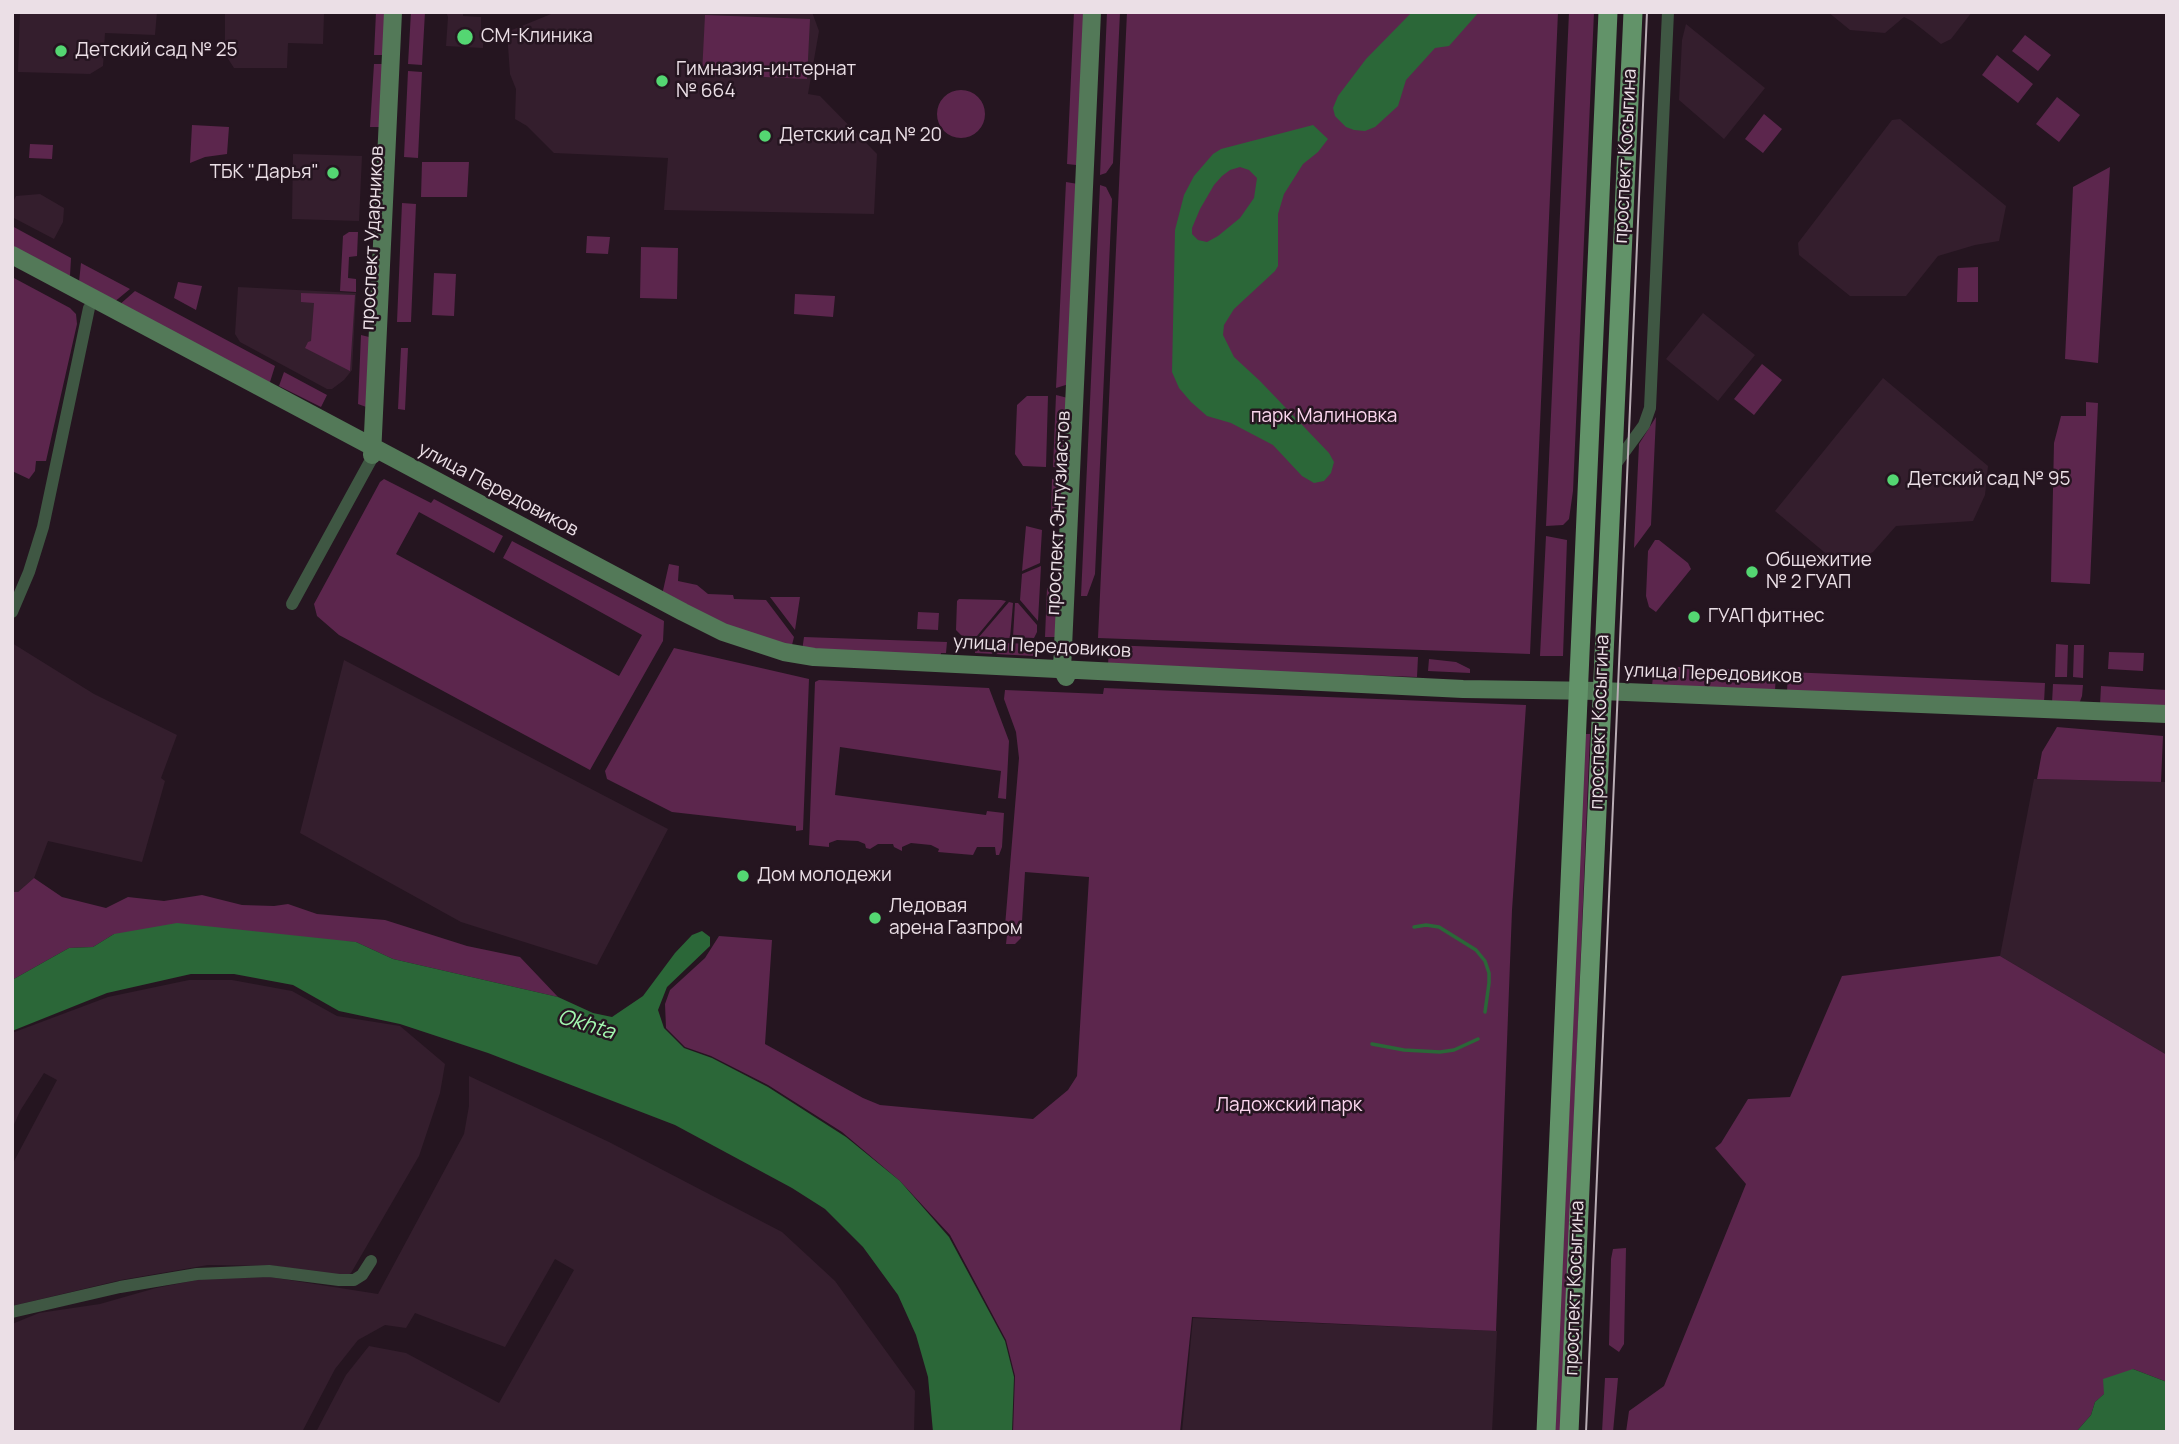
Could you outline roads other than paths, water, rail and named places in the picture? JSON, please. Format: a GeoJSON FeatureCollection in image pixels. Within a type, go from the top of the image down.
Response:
{"type":"FeatureCollection","features":[{"type":"Feature","properties":{"kind":"main road","name":"проспект Косыгина"},"geometry":{"type":"LineString","coordinates":[[1546,1432],[1608,12]]}},
{"type":"Feature","properties":{"kind":"main road","name":"проспект Косыгина"},"geometry":{"type":"LineString","coordinates":[[1569,1432],[1633,12]]}},
{"type":"Feature","properties":{"kind":"street","name":"проспект Ударников"},"geometry":{"type":"LineString","coordinates":[[393,12],[396,67]]}},
{"type":"Feature","properties":{"kind":"street","name":"проспект Ударников"},"geometry":{"type":"LineString","coordinates":[[292,604],[376,452],[396,67],[404,12]]}},
{"type":"Feature","properties":{"kind":"street","name":"проспект Энтузиастов"},"geometry":{"type":"LineString","coordinates":[[1067,673],[1091,12]]}},
{"type":"Feature","properties":{"kind":"street","name":"проспект Энтузиастов"},"geometry":{"type":"LineString","coordinates":[[1067,673],[1102,12]]}},
{"type":"Feature","properties":{"kind":"street"},"geometry":{"type":"LineString","coordinates":[[1611,471],[1644,425],[1650,408],[1668,12]]}},
{"type":"Feature","properties":{"kind":"street","name":"улица Передовиков"},"geometry":{"type":"LineString","coordinates":[[12,255],[376,452],[678,622],[750,653],[781,663],[817,668],[1067,673],[1462,700],[1601,697],[2167,714]]}},
{"type":"Feature","properties":{"kind":"street","name":"улица Передовиков"},"geometry":{"type":"LineString","coordinates":[[12,267],[376,452]]}},
{"type":"Feature","properties":{"kind":"street"},"geometry":{"type":"LineString","coordinates":[[12,612],[29,572],[43,527],[89,308]]}},
{"type":"Feature","properties":{"kind":"street","name":"улица Передовиков"},"geometry":{"type":"LineString","coordinates":[[1601,697],[2167,726]]}},
{"type":"Feature","properties":{"kind":"street"},"geometry":{"type":"LineString","coordinates":[[12,1312],[120,1287],[197,1274],[269,1271],[354,1280],[362,1275],[371,1261]]}},
{"type":"Feature","properties":{"kind":"water"},"geometry":{"type":"Polygon","coordinates":[[[1412,12],[1479,12],[1449,46],[1435,48],[1406,80],[1398,106],[1375,127],[1365,131],[1346,127],[1335,116],[1333,108],[1338,96],[1366,59],[1412,12]]]}},
{"type":"Feature","properties":{"kind":"water"},"geometry":{"type":"Polygon","coordinates":[[[1313,125],[1328,139],[1318,152],[1303,164],[1284,194],[1278,214],[1278,266],[1234,309],[1224,325],[1223,335],[1234,357],[1329,453],[1334,462],[1331,473],[1324,481],[1314,483],[1302,476],[1273,445],[1231,423],[1207,416],[1179,388],[1172,372],[1175,230],[1184,195],[1194,176],[1213,154],[1221,149],[1313,125]],[[1240,167],[1230,170],[1214,185],[1192,228],[1192,234],[1198,240],[1207,242],[1240,218],[1254,198],[1257,178],[1249,170],[1240,167]]]}},
{"type":"Feature","properties":{"kind":"water","name":"Okhta"},"geometry":{"type":"Polygon","coordinates":[[[177,923],[356,942],[393,959],[558,997],[593,1013],[612,1017],[643,996],[675,953],[692,935],[702,931],[710,937],[710,946],[667,987],[658,1010],[664,1028],[684,1048],[712,1058],[768,1087],[846,1137],[900,1181],[949,1237],[1005,1341],[1014,1377],[1012,1432],[933,1432],[928,1377],[916,1335],[898,1295],[863,1247],[825,1209],[792,1188],[675,1125],[488,1053],[400,1024],[339,1011],[293,985],[234,974],[191,974],[107,993],[12,1031],[12,980],[69,948],[93,947],[114,934],[177,923]]]}},
{"type":"Feature","properties":{"kind":"water"},"geometry":{"type":"Polygon","coordinates":[[[2133,1369],[2167,1382],[2167,1432],[2076,1432],[2091,1415],[2095,1402],[2104,1394],[2103,1379],[2133,1369]]]}},
{"type":"Feature","properties":{"kind":"waterway"},"geometry":{"type":"LineString","coordinates":[[1414,927],[1439,927],[1476,950],[1485,961],[1489,973],[1485,1012]]}},
{"type":"Feature","properties":{"kind":"waterway"},"geometry":{"type":"LineString","coordinates":[[1372,1044],[1404,1050],[1440,1052],[1454,1050],[1478,1039]]}},
{"type":"Feature","properties":{"kind":"tram line"},"geometry":{"type":"LineString","coordinates":[[1586,1432],[1647,12]]}},
{"type":"Feature","properties":{"kind":"place","name":"СМ-Клиника"},"geometry":{"type":"Point","coordinates":[465,37]}},
{"type":"Feature","properties":{"kind":"place","name":"Детский сад № 25"},"geometry":{"type":"Point","coordinates":[61,51]}},
{"type":"Feature","properties":{"kind":"place","name":"Гимназия-интернат № 664"},"geometry":{"type":"Point","coordinates":[662,81]}},
{"type":"Feature","properties":{"kind":"place","name":"Детский сад № 20"},"geometry":{"type":"Point","coordinates":[765,136]}},
{"type":"Feature","properties":{"kind":"place","name":"ТБК \"Дарья\""},"geometry":{"type":"Point","coordinates":[333,173]}},
{"type":"Feature","properties":{"kind":"place","name":"Детский сад № 95"},"geometry":{"type":"Point","coordinates":[1893,480]}},
{"type":"Feature","properties":{"kind":"place","name":"Общежитие № 2 ГУАП"},"geometry":{"type":"Point","coordinates":[1752,572]}},
{"type":"Feature","properties":{"kind":"place","name":"ГУАП фитнес"},"geometry":{"type":"Point","coordinates":[1694,617]}},
{"type":"Feature","properties":{"kind":"place","name":"Дом молодежи"},"geometry":{"type":"Point","coordinates":[743,876]}},
{"type":"Feature","properties":{"kind":"place","name":"Ледовая арена Газпром"},"geometry":{"type":"Point","coordinates":[875,918]}},
{"type":"Feature","properties":{"kind":"park label","name":"парк Малиновка"},"geometry":{"type":"Point","coordinates":[1324,417]}},
{"type":"Feature","properties":{"kind":"park label","name":"Ладожский парк"},"geometry":{"type":"Point","coordinates":[1289,1106]}}]}
